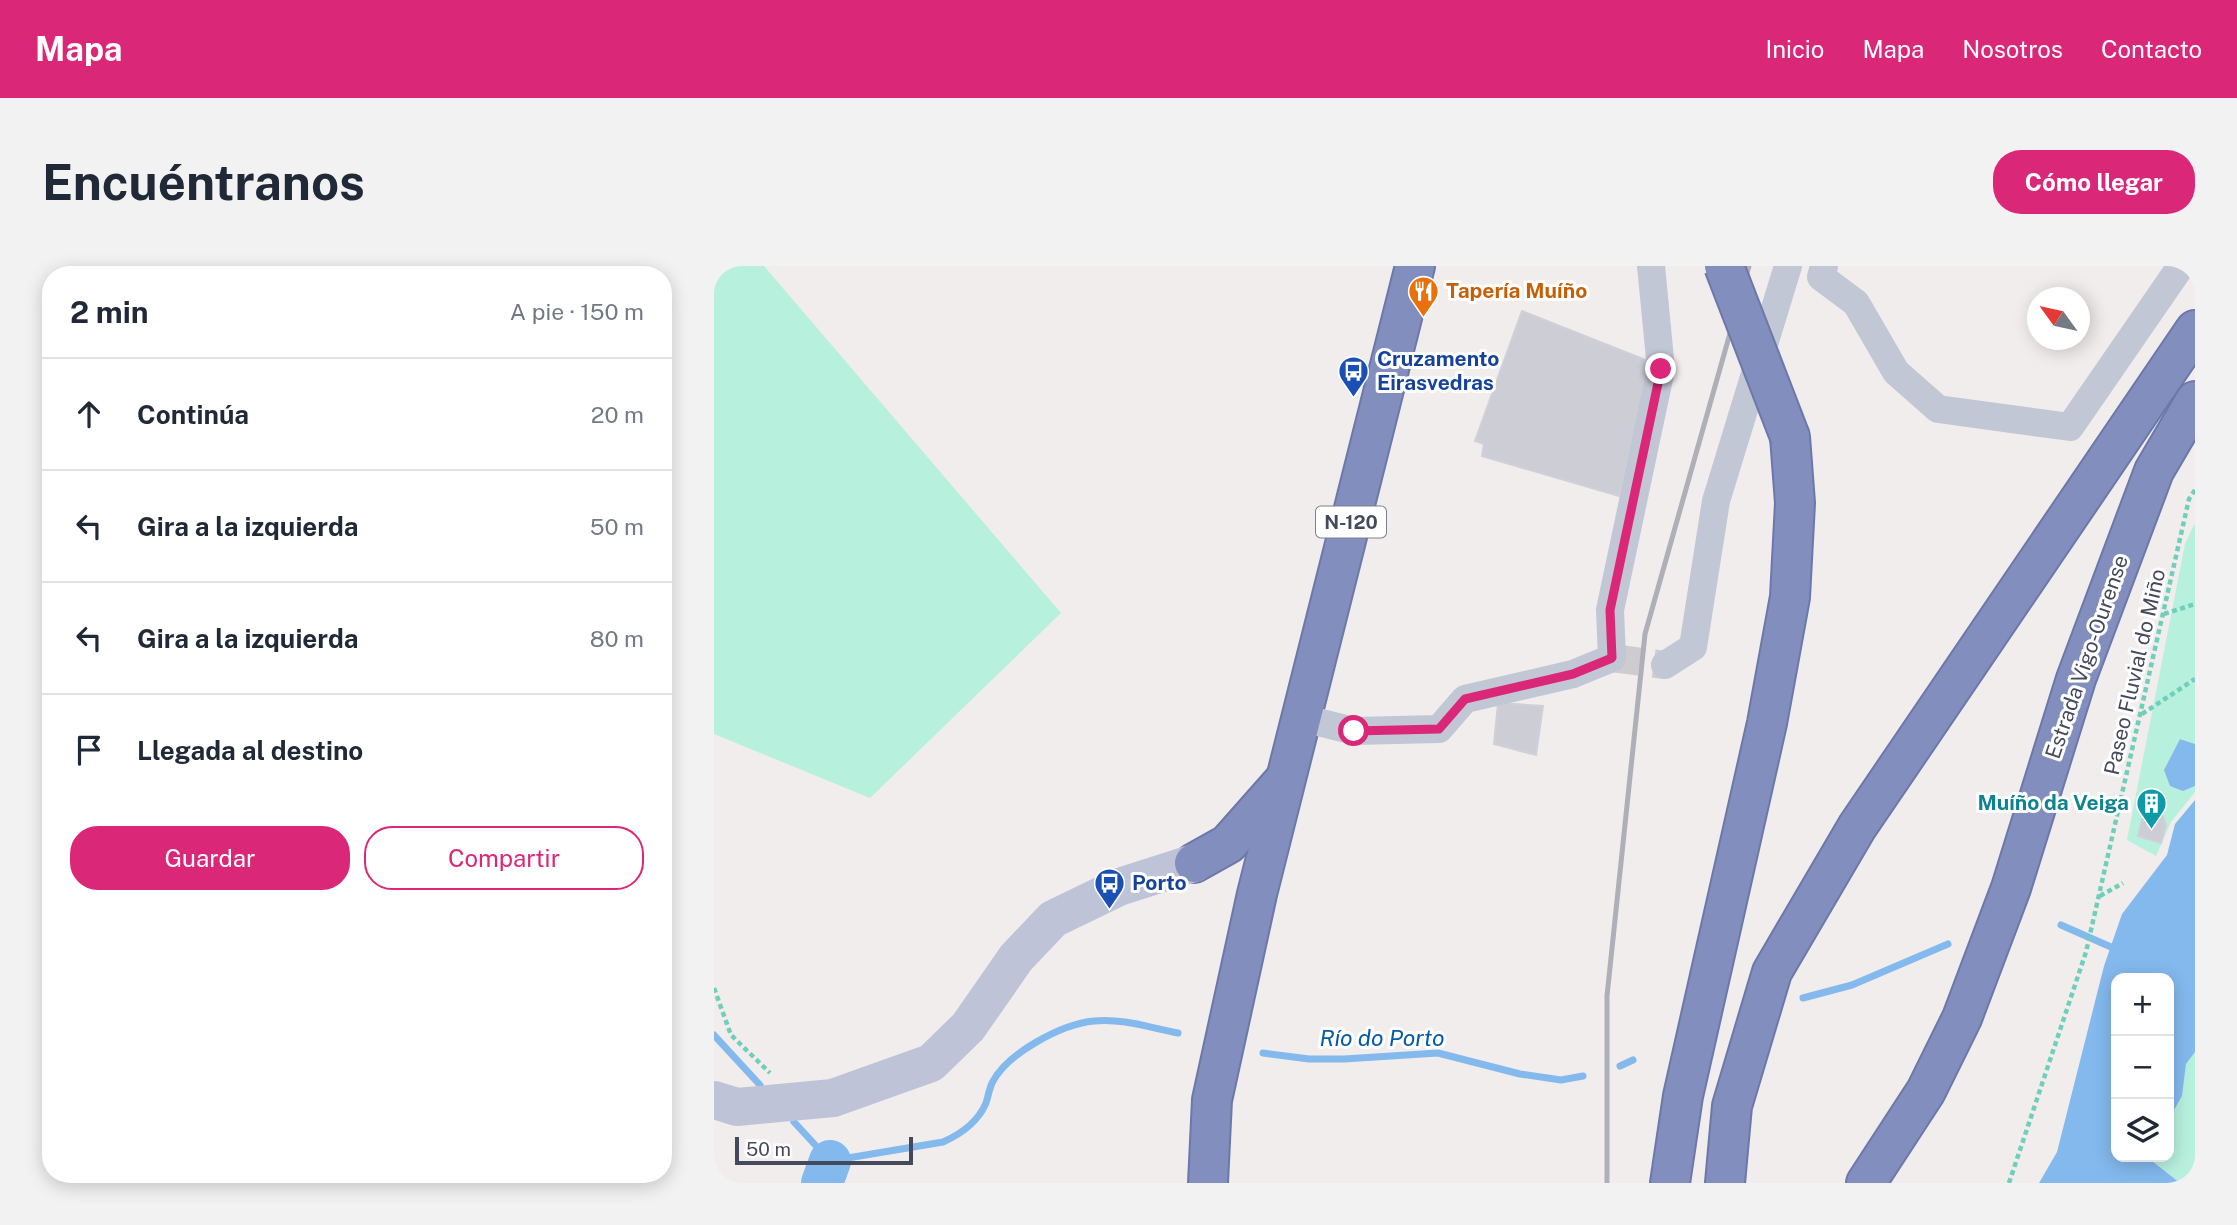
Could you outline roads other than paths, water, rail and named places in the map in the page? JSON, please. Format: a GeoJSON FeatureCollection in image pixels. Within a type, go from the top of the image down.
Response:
{"type":"FeatureCollection","features":[{"type":"Feature","properties":{"kind":"highway","name":"N-120"},"geometry":{"type":"LineString","coordinates":[[1208,1183],[1212,1100],[1257,894],[1415,266]]}},
{"type":"Feature","properties":{"kind":"highway"},"geometry":{"type":"LineString","coordinates":[[1670,1183],[1683,1096],[1767,723],[1790,597],[1795,503],[1790,437],[1724,266]]}},
{"type":"Feature","properties":{"kind":"highway"},"geometry":{"type":"LineString","coordinates":[[1725,1183],[1732,1106],[1772,972],[1857,827],[2195,330]]}},
{"type":"Feature","properties":{"kind":"highway","name":"Estrada Vigo-Ourense"},"geometry":{"type":"LineString","coordinates":[[1866,1183],[1926,1091],[1962,1018],[2011,888],[2076,678],[2149,484],[2195,401]]}},
{"type":"Feature","properties":{"kind":"highway"},"geometry":{"type":"LineString","coordinates":[[1194,863],[1228,844],[1287,777]]}},
{"type":"Feature","properties":{"kind":"highway"},"geometry":{"type":"LineString","coordinates":[[1194,863],[1221,861],[1234,865],[1245,873],[1257,894]]}},
{"type":"Feature","properties":{"kind":"street"},"geometry":{"type":"LineString","coordinates":[[1302,718],[1354,731],[1439,729],[1465,699],[1573,674],[1612,658],[1610,610],[1661,369],[1651,266]]}},
{"type":"Feature","properties":{"kind":"street"},"geometry":{"type":"LineString","coordinates":[[1665,665],[1693,647],[1716,501],[1788,266]]}},
{"type":"Feature","properties":{"kind":"street"},"geometry":{"type":"LineString","coordinates":[[1824,266],[1821,277],[1856,303],[1896,372],[1938,409],[2070,427],[2181,266]]}},
{"type":"Feature","properties":{"kind":"street"},"geometry":{"type":"LineString","coordinates":[[714,1100],[737,1107],[833,1098],[931,1063],[968,1027],[1016,958],[1053,919],[1119,887],[1194,863]]}},
{"type":"Feature","properties":{"kind":"water"},"geometry":{"type":"Polygon","coordinates":[[[2180,739],[2195,744],[2195,786],[2183,791],[2170,786],[2164,770],[2180,739]]]}},
{"type":"Feature","properties":{"kind":"water"},"geometry":{"type":"Polygon","coordinates":[[[2195,800],[2195,1052],[2186,1064],[2182,1096],[2174,1110],[2174,973],[2111,973],[2111,1162],[2153,1162],[2180,1183],[2039,1183],[2057,1152],[2104,966],[2122,914],[2167,855],[2175,824],[2195,800]]]}},
{"type":"Feature","properties":{"kind":"waterway","name":"Río do Porto"},"geometry":{"type":"LineString","coordinates":[[2061,925],[2111,947]]}},
{"type":"Feature","properties":{"kind":"waterway","name":"Río do Porto"},"geometry":{"type":"LineString","coordinates":[[1803,998],[1852,985],[1948,944]]}},
{"type":"Feature","properties":{"kind":"waterway"},"geometry":{"type":"LineString","coordinates":[[794,1122],[830,1161],[943,1142],[974,1122],[986,1103],[992,1083],[1010,1061],[1052,1034],[1081,1023],[1105,1020],[1178,1033]]}},
{"type":"Feature","properties":{"kind":"waterway"},"geometry":{"type":"LineString","coordinates":[[714,1035],[760,1085]]}},
{"type":"Feature","properties":{"kind":"waterway","name":"Río do Porto"},"geometry":{"type":"LineString","coordinates":[[1263,1053],[1309,1059],[1438,1053],[1520,1074],[1561,1080],[1583,1076]]}},
{"type":"Feature","properties":{"kind":"waterway","name":"Río do Porto"},"geometry":{"type":"LineString","coordinates":[[1620,1066],[1633,1060]]}},
{"type":"Feature","properties":{"kind":"waterway"},"geometry":{"type":"LineString","coordinates":[[822,1183],[830,1161]]}},
{"type":"Feature","properties":{"kind":"tunnel"},"geometry":{"type":"LineString","coordinates":[[1612,658],[1665,665]]}},
{"type":"Feature","properties":{"kind":"railway"},"geometry":{"type":"LineString","coordinates":[[1607,1183],[1607,996],[1645,634],[1749,266]]}},
{"type":"Feature","properties":{"kind":"place","name":"Tapería Muíño"},"geometry":{"type":"Point","coordinates":[1423,318]}},
{"type":"Feature","properties":{"kind":"place","name":"Cruzamento Eirasvedras"},"geometry":{"type":"Point","coordinates":[1354,398]}},
{"type":"Feature","properties":{"kind":"place","name":"Muíño da Veiga"},"geometry":{"type":"Point","coordinates":[2152,830]}},
{"type":"Feature","properties":{"kind":"place","name":"Porto"},"geometry":{"type":"Point","coordinates":[1109,910]}}]}
